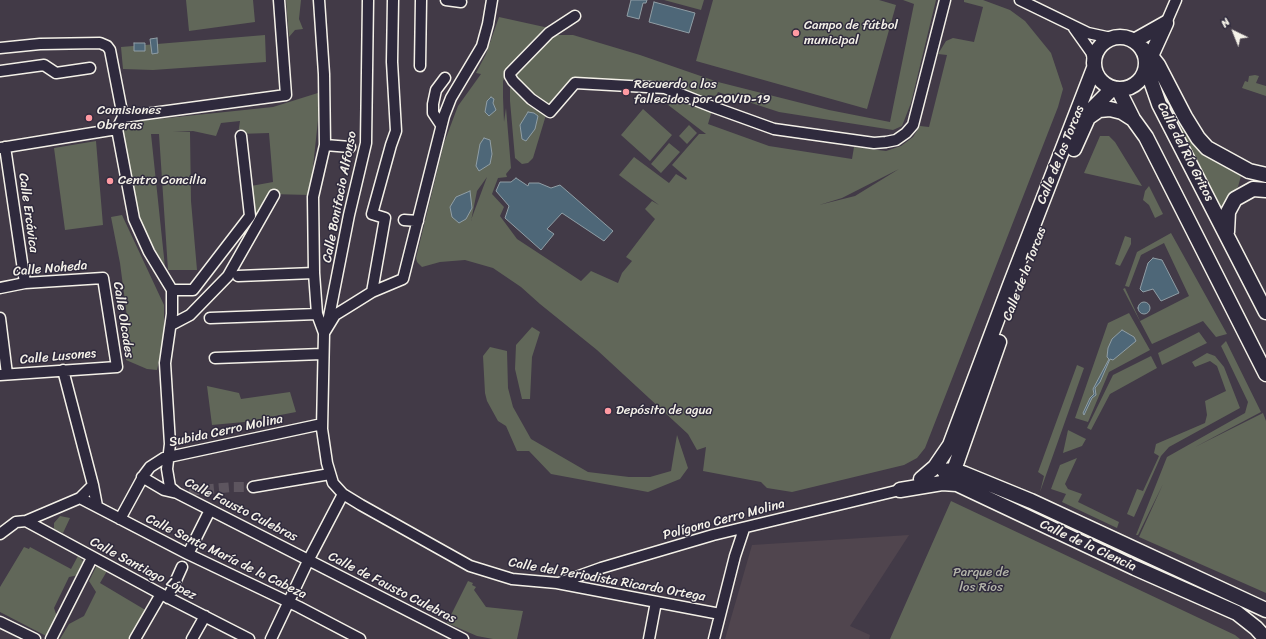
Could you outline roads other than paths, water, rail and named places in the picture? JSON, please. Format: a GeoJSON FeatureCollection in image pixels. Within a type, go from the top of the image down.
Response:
{"type":"FeatureCollection","features":[{"type":"Feature","properties":{"kind":"street"},"geometry":{"type":"LineString","coordinates":[[123,117],[286,95],[280,0]]}},
{"type":"Feature","properties":{"kind":"street"},"geometry":{"type":"LineString","coordinates":[[319,0],[324,74],[325,145],[312,197],[314,272],[317,314],[326,329],[335,315],[372,292],[403,278],[441,125],[451,98],[482,46],[492,0]]}},
{"type":"Feature","properties":{"kind":"street","name":"Calle Bonifacio Alfonso"},"geometry":{"type":"LineString","coordinates":[[322,354],[349,215],[366,143],[368,0]]}},
{"type":"Feature","properties":{"kind":"street"},"geometry":{"type":"LineString","coordinates":[[372,292],[385,218],[372,214],[390,145],[396,131],[392,62],[392,0]]}},
{"type":"Feature","properties":{"kind":"street"},"geometry":{"type":"LineString","coordinates":[[420,66],[421,0]]}},
{"type":"Feature","properties":{"kind":"street"},"geometry":{"type":"LineString","coordinates":[[446,0],[461,2]]}},
{"type":"Feature","properties":{"kind":"street"},"geometry":{"type":"LineString","coordinates":[[574,16],[549,33],[510,73],[510,76],[517,86],[531,99],[550,112],[575,83],[665,88],[774,129],[874,143],[886,142],[901,136],[913,125],[945,0]]}},
{"type":"Feature","properties":{"kind":"street"},"geometry":{"type":"LineString","coordinates":[[1020,0],[1088,33],[1111,38],[1125,37],[1143,53],[1198,138],[1207,148],[1249,171],[1266,175]]}},
{"type":"Feature","properties":{"kind":"street"},"geometry":{"type":"LineString","coordinates":[[1073,26],[1091,52],[1100,79],[1106,85],[1116,88],[1134,85],[1142,78],[1143,53],[1166,23],[1176,0]]}},
{"type":"Feature","properties":{"kind":"street"},"geometry":{"type":"LineString","coordinates":[[1143,53],[1166,23]]}},
{"type":"Feature","properties":{"kind":"street"},"geometry":{"type":"LineString","coordinates":[[1094,64],[1099,47],[1111,38]]}},
{"type":"Feature","properties":{"kind":"street"},"geometry":{"type":"LineString","coordinates":[[0,48],[40,44],[100,43],[107,46],[110,50],[123,117],[117,129],[134,219],[149,252],[172,290],[193,290],[250,216],[241,136]]}},
{"type":"Feature","properties":{"kind":"street","name":"Calle del Río Gritos"},"geometry":{"type":"LineString","coordinates":[[1143,53],[1159,104],[1266,312]]}},
{"type":"Feature","properties":{"kind":"street","name":"Calle de las Torcas"},"geometry":{"type":"LineString","coordinates":[[948,449],[1094,64]]}},
{"type":"Feature","properties":{"kind":"street"},"geometry":{"type":"LineString","coordinates":[[0,71],[44,65],[56,73],[90,68]]}},
{"type":"Feature","properties":{"kind":"street"},"geometry":{"type":"LineString","coordinates":[[441,125],[434,113],[433,104],[436,90],[445,78]]}},
{"type":"Feature","properties":{"kind":"street"},"geometry":{"type":"LineString","coordinates":[[1116,88],[1133,119],[1146,137],[1266,374]]}},
{"type":"Feature","properties":{"kind":"street","name":"Calle de la Torcas"},"geometry":{"type":"LineString","coordinates":[[949,477],[1019,288],[1086,120],[1096,104],[1116,88]]}},
{"type":"Feature","properties":{"kind":"street"},"geometry":{"type":"LineString","coordinates":[[1086,120],[1096,112],[1104,109],[1117,110],[1133,119]]}},
{"type":"Feature","properties":{"kind":"street"},"geometry":{"type":"LineString","coordinates":[[2,147],[117,129]]}},
{"type":"Feature","properties":{"kind":"street"},"geometry":{"type":"LineString","coordinates":[[325,145],[350,147]]}},
{"type":"Feature","properties":{"kind":"street","name":"Calle Ercávica"},"geometry":{"type":"LineString","coordinates":[[2,147],[25,283]]}},
{"type":"Feature","properties":{"kind":"street"},"geometry":{"type":"LineString","coordinates":[[1227,234],[1228,212],[1235,198],[1253,189],[1266,190]]}},
{"type":"Feature","properties":{"kind":"street"},"geometry":{"type":"LineString","coordinates":[[171,325],[190,315],[228,276],[274,195]]}},
{"type":"Feature","properties":{"kind":"street"},"geometry":{"type":"LineString","coordinates":[[404,220],[418,221]]}},
{"type":"Feature","properties":{"kind":"street"},"geometry":{"type":"LineString","coordinates":[[238,276],[314,272]]}},
{"type":"Feature","properties":{"kind":"street","name":"Calle Noheda"},"geometry":{"type":"LineString","coordinates":[[0,288],[25,283],[103,278]]}},
{"type":"Feature","properties":{"kind":"street","name":"Calle Olcades"},"geometry":{"type":"LineString","coordinates":[[103,278],[118,367]]}},
{"type":"Feature","properties":{"kind":"street","name":"Calle Fausto Culebras"},"geometry":{"type":"LineString","coordinates":[[172,290],[171,325],[165,363],[170,456],[167,469],[170,487],[210,510],[309,559]]}},
{"type":"Feature","properties":{"kind":"street"},"geometry":{"type":"LineString","coordinates":[[210,318],[317,314]]}},
{"type":"Feature","properties":{"kind":"street"},"geometry":{"type":"LineString","coordinates":[[0,318],[4,375]]}},
{"type":"Feature","properties":{"kind":"street"},"geometry":{"type":"LineString","coordinates":[[215,358],[322,354]]}},
{"type":"Feature","properties":{"kind":"street","name":"Calle del Periodista Ricardo Ortega"},"geometry":{"type":"LineString","coordinates":[[322,354],[322,424],[327,463],[333,483],[343,494],[470,566],[512,579],[557,583],[720,614]]}},
{"type":"Feature","properties":{"kind":"street","name":"Calle Lusones"},"geometry":{"type":"LineString","coordinates":[[4,375],[118,367]]}},
{"type":"Feature","properties":{"kind":"street"},"geometry":{"type":"LineString","coordinates":[[63,370],[97,506]]}},
{"type":"Feature","properties":{"kind":"street","name":"Subida Cerro Molina"},"geometry":{"type":"LineString","coordinates":[[120,519],[142,478],[150,467],[170,456],[322,424]]}},
{"type":"Feature","properties":{"kind":"street"},"geometry":{"type":"LineString","coordinates":[[948,449],[949,477]]}},
{"type":"Feature","properties":{"kind":"street"},"geometry":{"type":"LineString","coordinates":[[900,490],[921,479],[935,467],[948,449]]}},
{"type":"Feature","properties":{"kind":"street"},"geometry":{"type":"LineString","coordinates":[[253,487],[330,474]]}},
{"type":"Feature","properties":{"kind":"street"},"geometry":{"type":"LineString","coordinates":[[921,479],[949,477]]}},
{"type":"Feature","properties":{"kind":"street"},"geometry":{"type":"LineString","coordinates":[[900,490],[949,477]]}},
{"type":"Feature","properties":{"kind":"street","name":"Calle de la Ciencia"},"geometry":{"type":"LineString","coordinates":[[949,477],[1031,501],[1266,610]]}},
{"type":"Feature","properties":{"kind":"street","name":"Calle de la Ciencia"},"geometry":{"type":"LineString","coordinates":[[949,477],[1135,568],[1237,613],[1256,628],[1266,639]]}},
{"type":"Feature","properties":{"kind":"street"},"geometry":{"type":"LineString","coordinates":[[142,478],[164,490],[183,494]]}},
{"type":"Feature","properties":{"kind":"street"},"geometry":{"type":"LineString","coordinates":[[0,534],[16,522],[26,521],[80,498],[93,486]]}},
{"type":"Feature","properties":{"kind":"street","name":"Polígono Cerro Molina"},"geometry":{"type":"LineString","coordinates":[[557,583],[601,568],[713,535],[744,529],[900,490]]}},
{"type":"Feature","properties":{"kind":"street"},"geometry":{"type":"LineString","coordinates":[[271,639],[288,601],[343,494]]}},
{"type":"Feature","properties":{"kind":"street","name":"Calle Santa María de la Cabeza"},"geometry":{"type":"LineString","coordinates":[[80,498],[188,554],[288,601],[360,639]]}},
{"type":"Feature","properties":{"kind":"street"},"geometry":{"type":"LineString","coordinates":[[188,554],[210,510]]}},
{"type":"Feature","properties":{"kind":"street","name":"Calle Santiago López"},"geometry":{"type":"LineString","coordinates":[[26,521],[92,558],[249,639]]}},
{"type":"Feature","properties":{"kind":"street"},"geometry":{"type":"LineString","coordinates":[[714,639],[744,529]]}},
{"type":"Feature","properties":{"kind":"street"},"geometry":{"type":"LineString","coordinates":[[51,639],[92,558]]}},
{"type":"Feature","properties":{"kind":"street","name":"Calle de Fausto Culebras"},"geometry":{"type":"LineString","coordinates":[[309,559],[463,639]]}},
{"type":"Feature","properties":{"kind":"street"},"geometry":{"type":"LineString","coordinates":[[136,639],[182,567]]}},
{"type":"Feature","properties":{"kind":"street"},"geometry":{"type":"LineString","coordinates":[[649,639],[656,602]]}},
{"type":"Feature","properties":{"kind":"street"},"geometry":{"type":"LineString","coordinates":[[192,639],[205,616]]}},
{"type":"Feature","properties":{"kind":"street"},"geometry":{"type":"LineString","coordinates":[[0,622],[16,635],[35,639]]}},
{"type":"Feature","properties":{"kind":"water"},"geometry":{"type":"Polygon","coordinates":[[[631,0],[647,0],[646,3],[643,3],[639,19],[627,16],[631,0]]]}},
{"type":"Feature","properties":{"kind":"water"},"geometry":{"type":"Polygon","coordinates":[[[654,2],[695,13],[689,33],[649,22],[654,2]]]}},
{"type":"Feature","properties":{"kind":"water"},"geometry":{"type":"Polygon","coordinates":[[[157,38],[158,53],[152,54],[150,39],[157,38]]]}},
{"type":"Feature","properties":{"kind":"water"},"geometry":{"type":"Polygon","coordinates":[[[134,43],[145,43],[145,51],[134,51],[134,43]]]}},
{"type":"Feature","properties":{"kind":"water"},"geometry":{"type":"Polygon","coordinates":[[[491,97],[494,99],[493,103],[496,110],[489,116],[485,112],[487,101],[491,97]]]}},
{"type":"Feature","properties":{"kind":"water"},"geometry":{"type":"Polygon","coordinates":[[[528,112],[534,113],[538,116],[535,129],[526,141],[522,139],[520,125],[528,112]]]}},
{"type":"Feature","properties":{"kind":"water"},"geometry":{"type":"Polygon","coordinates":[[[484,138],[490,140],[492,154],[490,164],[479,171],[476,166],[480,144],[484,138]]]}},
{"type":"Feature","properties":{"kind":"water"},"geometry":{"type":"Polygon","coordinates":[[[516,178],[528,186],[529,183],[539,183],[551,188],[560,185],[613,231],[604,241],[562,213],[547,229],[554,234],[541,250],[505,218],[509,206],[496,191],[500,182],[511,182],[516,178]]]}},
{"type":"Feature","properties":{"kind":"water"},"geometry":{"type":"Polygon","coordinates":[[[470,191],[472,208],[466,219],[459,223],[452,217],[450,207],[456,197],[470,191]]]}},
{"type":"Feature","properties":{"kind":"water"},"geometry":{"type":"Polygon","coordinates":[[[1153,258],[1162,260],[1179,293],[1161,301],[1153,289],[1143,292],[1140,289],[1148,263],[1153,258]]]}},
{"type":"Feature","properties":{"kind":"water"},"geometry":{"type":"Polygon","coordinates":[[[1142,302],[1146,302],[1150,308],[1146,314],[1142,314],[1138,310],[1138,306],[1142,302]]]}},
{"type":"Feature","properties":{"kind":"water"},"geometry":{"type":"Polygon","coordinates":[[[1122,330],[1134,337],[1136,341],[1113,360],[1110,359],[1100,382],[1095,388],[1096,395],[1092,398],[1084,415],[1083,413],[1090,398],[1094,394],[1093,389],[1109,359],[1107,357],[1108,348],[1112,339],[1122,330]]]}},
{"type":"Feature","properties":{"kind":"tunnel"},"geometry":{"type":"LineString","coordinates":[[189,491],[233,487],[253,487]]}},
{"type":"Feature","properties":{"kind":"place","name":"Campo de fútbol municipal"},"geometry":{"type":"Point","coordinates":[796,33]}},
{"type":"Feature","properties":{"kind":"place","name":"Recuerdo a los fallecidos por COVID-19"},"geometry":{"type":"Point","coordinates":[626,92]}},
{"type":"Feature","properties":{"kind":"place","name":"Comisiones Obreras"},"geometry":{"type":"Point","coordinates":[89,118]}},
{"type":"Feature","properties":{"kind":"place","name":"Centro Concilia"},"geometry":{"type":"Point","coordinates":[110,181]}},
{"type":"Feature","properties":{"kind":"place","name":"Depósito de agua"},"geometry":{"type":"Point","coordinates":[608,411]}},
{"type":"Feature","properties":{"kind":"park label","name":"Parque de los Ríos"},"geometry":{"type":"Point","coordinates":[981,580]}}]}
